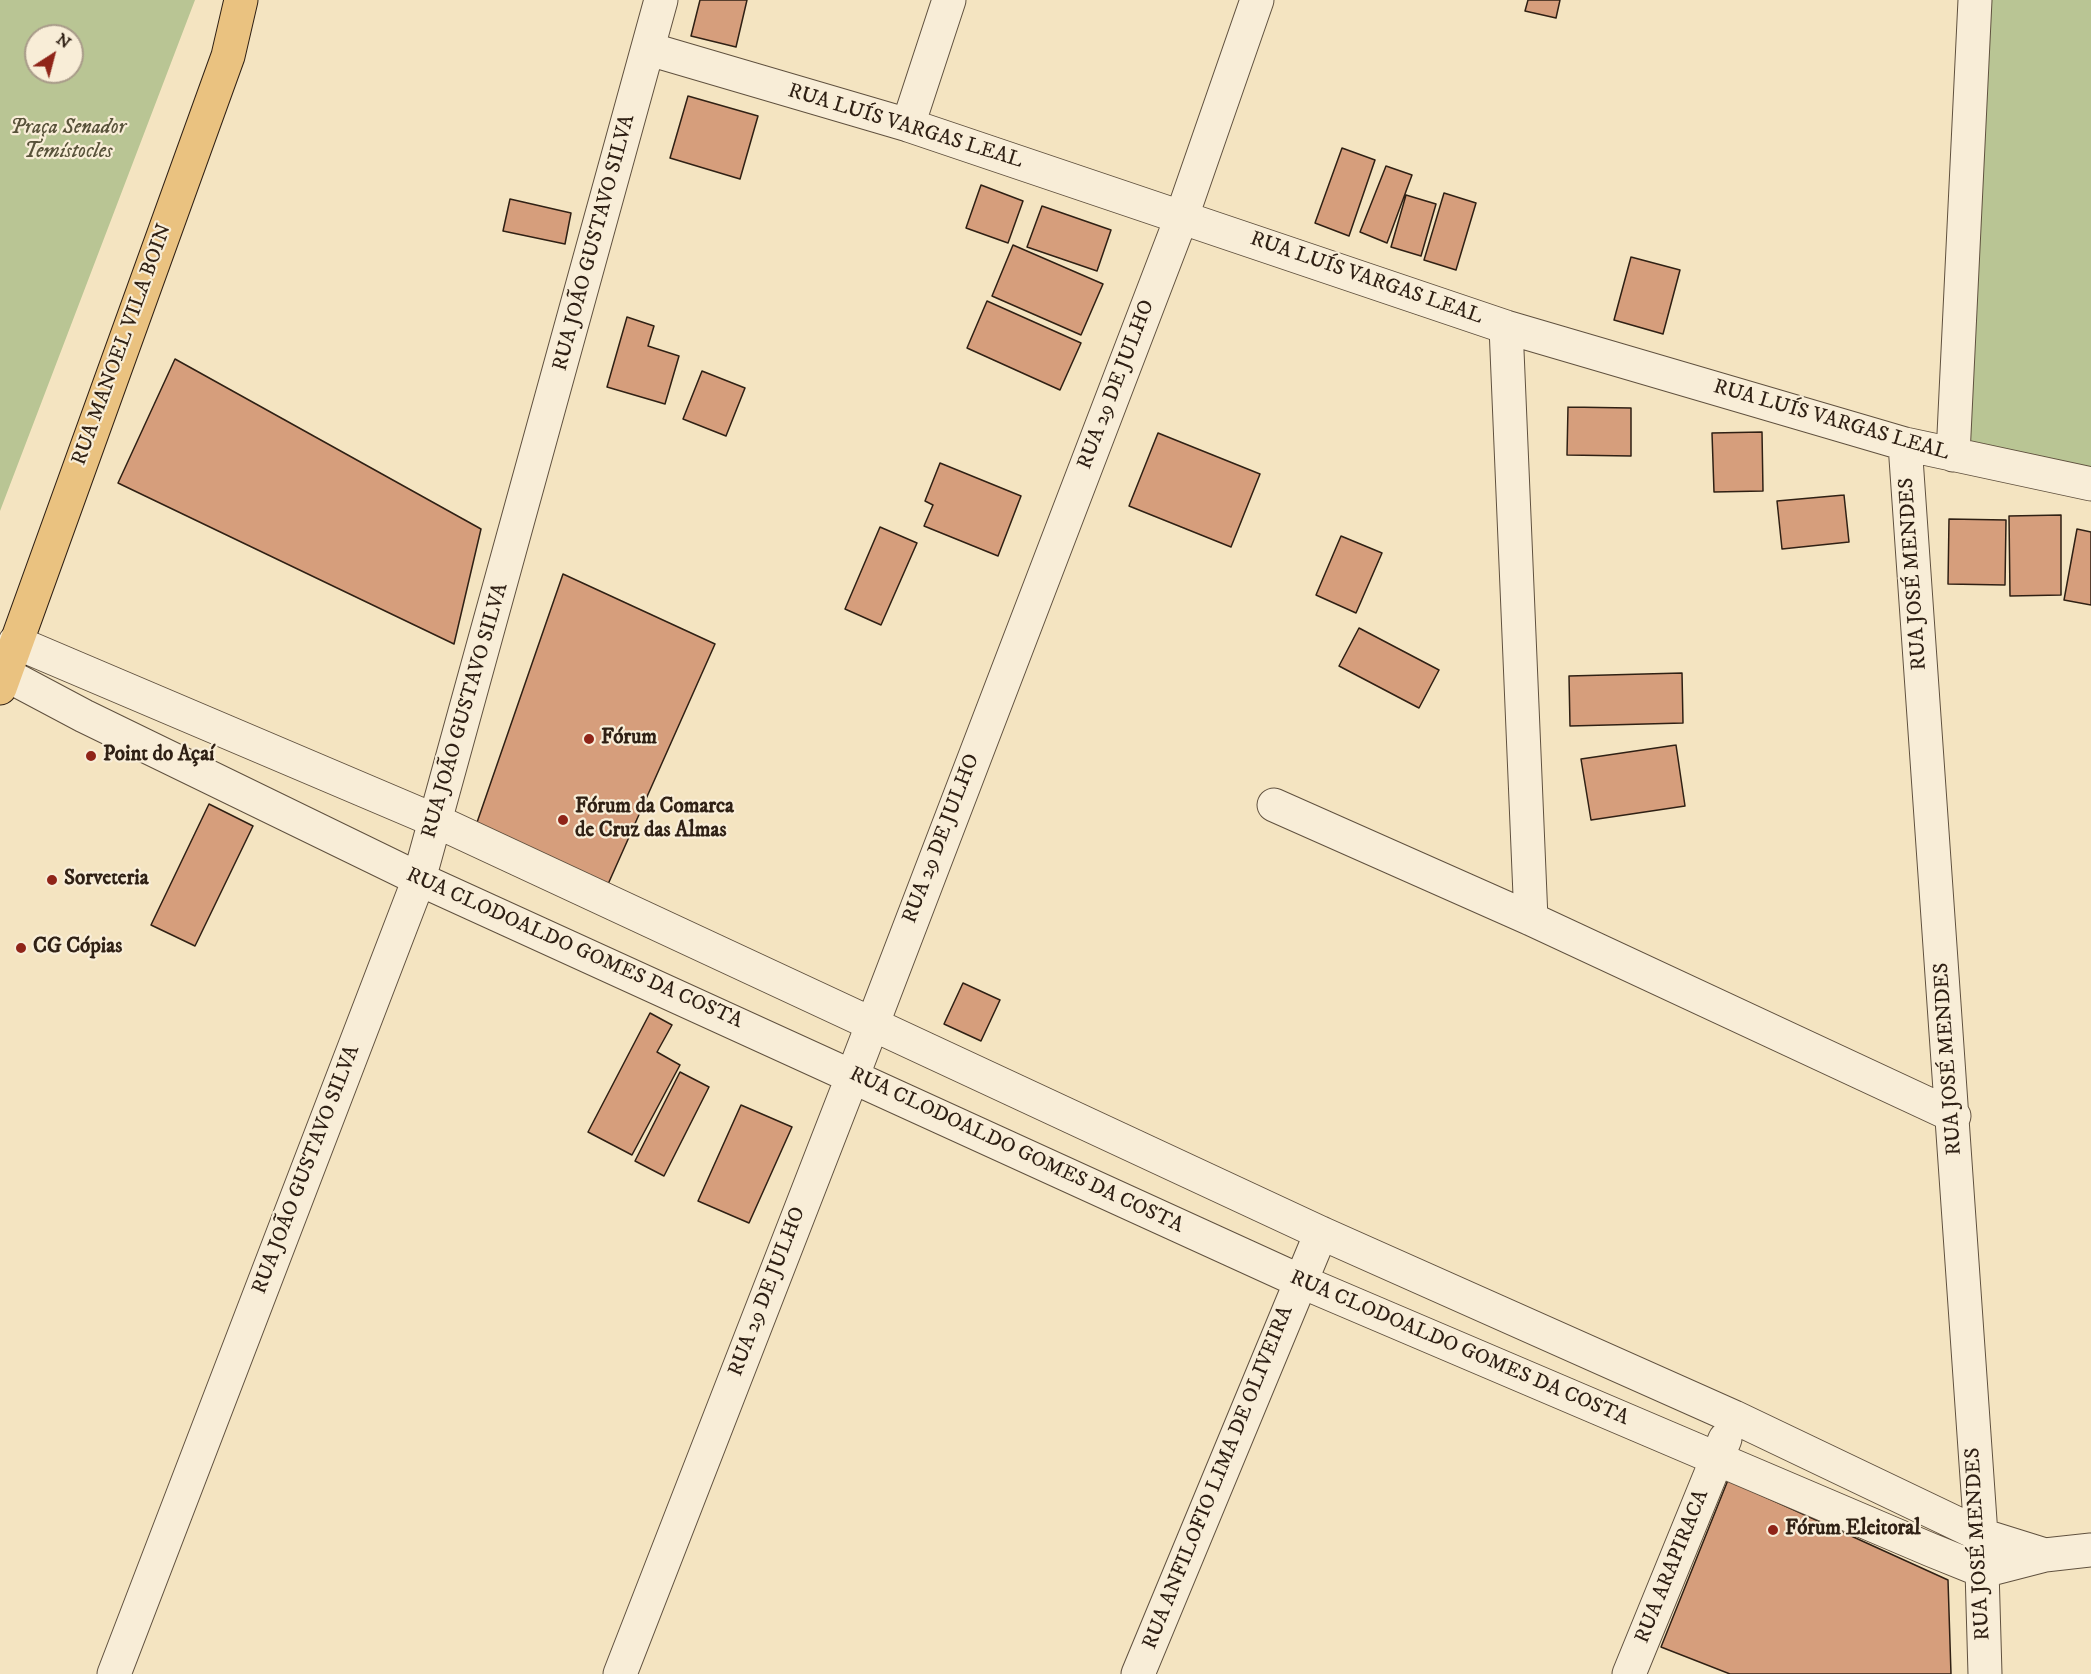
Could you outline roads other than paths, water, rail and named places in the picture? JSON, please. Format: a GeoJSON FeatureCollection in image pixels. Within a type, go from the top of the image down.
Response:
{"type":"FeatureCollection","features":[{"type":"Feature","properties":{"kind":"main road","name":"RUA MANOEL VILA BOIN"},"geometry":{"type":"LineString","coordinates":[[2,678],[228,56],[241,0]]}},
{"type":"Feature","properties":{"kind":"street","name":"RUA JOÃO GUSTAVO SILVA"},"geometry":{"type":"LineString","coordinates":[[114,1674],[419,879],[661,0]]}},
{"type":"Feature","properties":{"kind":"street"},"geometry":{"type":"LineString","coordinates":[[908,125],[950,0]]}},
{"type":"Feature","properties":{"kind":"street","name":"RUA 29 DE JULHO"},"geometry":{"type":"LineString","coordinates":[[620,1674],[853,1076],[1182,216],[1257,0]]}},
{"type":"Feature","properties":{"kind":"street"},"geometry":{"type":"LineString","coordinates":[[1953,455],[1975,0]]}},
{"type":"Feature","properties":{"kind":"street","name":"RUA LUÍS VARGAS LEAL"},"geometry":{"type":"LineString","coordinates":[[649,50],[908,125],[1506,327],[1905,444],[2091,484]]}},
{"type":"Feature","properties":{"kind":"street"},"geometry":{"type":"LineString","coordinates":[[1506,327],[1531,919]]}},
{"type":"Feature","properties":{"kind":"street","name":"RUA JOSÉ MENDES"},"geometry":{"type":"LineString","coordinates":[[1905,444],[1954,1116],[1981,1535],[1984,1674]]}},
{"type":"Feature","properties":{"kind":"street"},"geometry":{"type":"LineString","coordinates":[[15,642],[436,821],[1321,1233],[1734,1417],[1981,1535],[2045,1555]]}},
{"type":"Feature","properties":{"kind":"street","name":"RUA CLODOALDO GOMES DA COSTA"},"geometry":{"type":"LineString","coordinates":[[2,678],[419,879],[1300,1281],[1716,1460],[1983,1571]]}},
{"type":"Feature","properties":{"kind":"street"},"geometry":{"type":"LineString","coordinates":[[1274,805],[1531,919],[1954,1116]]}},
{"type":"Feature","properties":{"kind":"street","name":"RUA ANFILOFIO LIMA DE OLIVEIRA"},"geometry":{"type":"LineString","coordinates":[[1138,1674],[1321,1233]]}},
{"type":"Feature","properties":{"kind":"street","name":"RUA ARAPIRACA"},"geometry":{"type":"LineString","coordinates":[[1629,1674],[1734,1417]]}},
{"type":"Feature","properties":{"kind":"street"},"geometry":{"type":"LineString","coordinates":[[1983,1571],[2045,1555],[2091,1550]]}},
{"type":"Feature","properties":{"kind":"place","name":"Fórum"},"geometry":{"type":"Point","coordinates":[589,739]}},
{"type":"Feature","properties":{"kind":"place","name":"Point do Açaí"},"geometry":{"type":"Point","coordinates":[91,756]}},
{"type":"Feature","properties":{"kind":"place","name":"Fórum da Comarca de Cruz das Almas"},"geometry":{"type":"Point","coordinates":[563,820]}},
{"type":"Feature","properties":{"kind":"place","name":"Sorveteria"},"geometry":{"type":"Point","coordinates":[52,880]}},
{"type":"Feature","properties":{"kind":"place","name":"CG Cópias"},"geometry":{"type":"Point","coordinates":[21,948]}},
{"type":"Feature","properties":{"kind":"place","name":"Fórum Eleitoral"},"geometry":{"type":"Point","coordinates":[1773,1530]}},
{"type":"Feature","properties":{"kind":"park label","name":"Praça Senador Temístocles"},"geometry":{"type":"Point","coordinates":[68,141]}}]}
